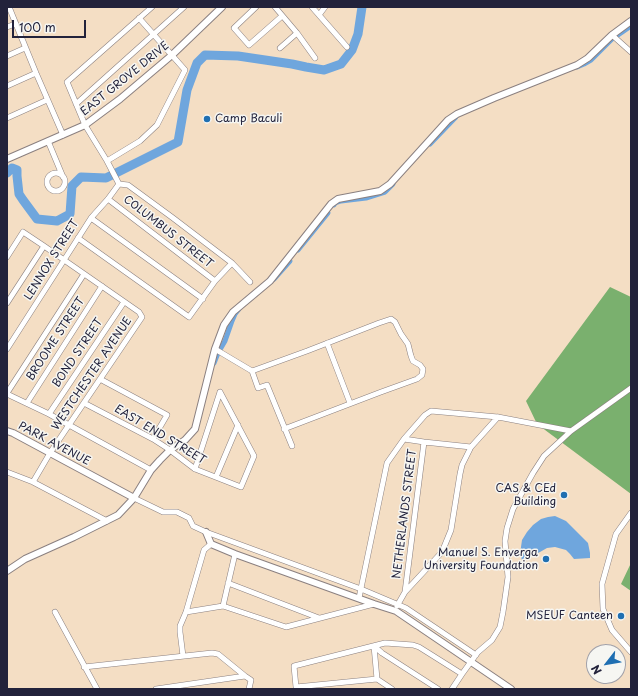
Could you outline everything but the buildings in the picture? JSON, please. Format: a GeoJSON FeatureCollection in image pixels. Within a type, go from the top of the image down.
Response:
{"type":"FeatureCollection","features":[{"type":"Feature","properties":{"kind":"street"},"geometry":{"type":"LineString","coordinates":[[9,7],[63,135]]}},
{"type":"Feature","properties":{"kind":"street"},"geometry":{"type":"LineString","coordinates":[[152,7],[67,82],[85,125],[107,161],[118,184],[128,185],[232,263],[250,282]]}},
{"type":"Feature","properties":{"kind":"street"},"geometry":{"type":"LineString","coordinates":[[76,104],[184,7]]}},
{"type":"Feature","properties":{"kind":"street","name":"EAST GROVE DRIVE"},"geometry":{"type":"LineString","coordinates":[[7,159],[85,125],[120,99],[172,55],[222,7]]}},
{"type":"Feature","properties":{"kind":"street"},"geometry":{"type":"LineString","coordinates":[[256,7],[234,28],[249,45],[282,16]]}},
{"type":"Feature","properties":{"kind":"street"},"geometry":{"type":"LineString","coordinates":[[275,7],[297,33],[315,58]]}},
{"type":"Feature","properties":{"kind":"street"},"geometry":{"type":"LineString","coordinates":[[312,7],[346,47]]}},
{"type":"Feature","properties":{"kind":"street"},"geometry":{"type":"LineString","coordinates":[[319,15],[324,7]]}},
{"type":"Feature","properties":{"kind":"street"},"geometry":{"type":"LineString","coordinates":[[107,161],[140,141],[157,124],[185,70],[139,18]]}},
{"type":"Feature","properties":{"kind":"street"},"geometry":{"type":"LineString","coordinates":[[7,571],[25,559],[118,515],[134,498],[151,470],[170,450],[185,440],[194,429],[215,349],[224,325],[233,312],[270,281],[331,204],[338,199],[380,191],[390,184],[448,120],[457,114],[494,98],[577,65],[588,58],[612,35],[631,21]]}},
{"type":"Feature","properties":{"kind":"street"},"geometry":{"type":"LineString","coordinates":[[7,27],[15,24]]}},
{"type":"Feature","properties":{"kind":"street"},"geometry":{"type":"LineString","coordinates":[[280,48],[297,33]]}},
{"type":"Feature","properties":{"kind":"street"},"geometry":{"type":"LineString","coordinates":[[612,35],[631,52]]}},
{"type":"Feature","properties":{"kind":"street"},"geometry":{"type":"LineString","coordinates":[[7,56],[25,48]]}},
{"type":"Feature","properties":{"kind":"street"},"geometry":{"type":"LineString","coordinates":[[7,86],[36,73]]}},
{"type":"Feature","properties":{"kind":"street"},"geometry":{"type":"LineString","coordinates":[[7,118],[47,100]]}},
{"type":"Feature","properties":{"kind":"street"},"geometry":{"type":"LineString","coordinates":[[48,141],[64,178]]}},
{"type":"Feature","properties":{"kind":"street","name":"LENNOX STREET"},"geometry":{"type":"LineString","coordinates":[[7,350],[91,218],[108,199],[118,184]]}},
{"type":"Feature","properties":{"kind":"street","name":"COLUMBUS STREET"},"geometry":{"type":"LineString","coordinates":[[108,199],[215,281]]}},
{"type":"Feature","properties":{"kind":"street"},"geometry":{"type":"LineString","coordinates":[[91,218],[203,299]]}},
{"type":"Feature","properties":{"kind":"street"},"geometry":{"type":"LineString","coordinates":[[7,258],[23,232],[124,302]]}},
{"type":"Feature","properties":{"kind":"street"},"geometry":{"type":"LineString","coordinates":[[78,238],[189,317],[215,281],[232,263]]}},
{"type":"Feature","properties":{"kind":"street"},"geometry":{"type":"LineString","coordinates":[[7,303],[44,246]]}},
{"type":"Feature","properties":{"kind":"street"},"geometry":{"type":"LineString","coordinates":[[84,274],[7,393],[49,414],[151,470]]}},
{"type":"Feature","properties":{"kind":"street","name":"BROOME STREET"},"geometry":{"type":"LineString","coordinates":[[27,403],[102,286]]}},
{"type":"Feature","properties":{"kind":"street","name":"WESTCHESTER AVENUE"},"geometry":{"type":"LineString","coordinates":[[33,482],[50,453],[142,317],[139,312],[124,302]]}},
{"type":"Feature","properties":{"kind":"street","name":"BOND STREET"},"geometry":{"type":"LineString","coordinates":[[49,414],[124,302]]}},
{"type":"Feature","properties":{"kind":"street"},"geometry":{"type":"LineString","coordinates":[[252,371],[391,319],[395,322],[408,344],[413,361],[420,365],[423,369],[422,375],[417,380],[284,429]]}},
{"type":"Feature","properties":{"kind":"street"},"geometry":{"type":"LineString","coordinates":[[327,343],[350,404]]}},
{"type":"Feature","properties":{"kind":"street"},"geometry":{"type":"LineString","coordinates":[[215,349],[252,371],[258,388],[267,385],[292,446]]}},
{"type":"Feature","properties":{"kind":"street"},"geometry":{"type":"LineString","coordinates":[[100,379],[166,415],[153,439]]}},
{"type":"Feature","properties":{"kind":"street"},"geometry":{"type":"LineString","coordinates":[[452,689],[478,652],[492,640],[500,627],[508,577],[505,541],[507,528],[513,509],[533,473],[544,456],[571,431],[631,388]]}},
{"type":"Feature","properties":{"kind":"street","name":"EAST END STREET"},"geometry":{"type":"LineString","coordinates":[[84,402],[153,439],[195,468],[241,486],[254,456],[220,392],[195,468]]}},
{"type":"Feature","properties":{"kind":"street"},"geometry":{"type":"LineString","coordinates":[[359,598],[387,463],[404,439],[425,415],[431,411],[498,417],[571,431]]}},
{"type":"Feature","properties":{"kind":"street"},"geometry":{"type":"LineString","coordinates":[[405,592],[442,552],[451,530],[462,466],[471,447],[498,417]]}},
{"type":"Feature","properties":{"kind":"street"},"geometry":{"type":"LineString","coordinates":[[216,477],[238,425]]}},
{"type":"Feature","properties":{"kind":"street","name":"PARK AVENUE"},"geometry":{"type":"LineString","coordinates":[[7,431],[134,498]]}},
{"type":"Feature","properties":{"kind":"street"},"geometry":{"type":"LineString","coordinates":[[404,439],[471,447]]}},
{"type":"Feature","properties":{"kind":"street","name":"NETHERLANDS STREET"},"geometry":{"type":"LineString","coordinates":[[396,611],[397,604],[405,592],[424,442]]}},
{"type":"Feature","properties":{"kind":"street"},"geometry":{"type":"LineString","coordinates":[[7,472],[33,482],[107,521]]}},
{"type":"Feature","properties":{"kind":"street"},"geometry":{"type":"LineString","coordinates":[[134,498],[163,512],[177,512],[188,518],[193,526],[206,532],[361,589],[406,608],[476,655]]}},
{"type":"Feature","properties":{"kind":"street"},"geometry":{"type":"LineString","coordinates":[[631,513],[616,534],[602,584],[603,609],[612,630],[631,652]]}},
{"type":"Feature","properties":{"kind":"street"},"geometry":{"type":"LineString","coordinates":[[206,532],[211,544],[235,554],[396,611],[511,689]]}},
{"type":"Feature","properties":{"kind":"street"},"geometry":{"type":"LineString","coordinates":[[183,656],[180,626],[186,612],[204,550],[211,544]]}},
{"type":"Feature","properties":{"kind":"street"},"geometry":{"type":"LineString","coordinates":[[223,606],[235,554]]}},
{"type":"Feature","properties":{"kind":"street"},"geometry":{"type":"LineString","coordinates":[[228,583],[319,618]]}},
{"type":"Feature","properties":{"kind":"street"},"geometry":{"type":"LineString","coordinates":[[186,612],[223,606],[286,627],[374,604]]}},
{"type":"Feature","properties":{"kind":"street"},"geometry":{"type":"LineString","coordinates":[[54,612],[97,689]]}},
{"type":"Feature","properties":{"kind":"street"},"geometry":{"type":"LineString","coordinates":[[392,689],[377,678],[296,687],[294,666],[385,643],[413,645],[419,647],[462,674]]}},
{"type":"Feature","properties":{"kind":"street"},"geometry":{"type":"LineString","coordinates":[[374,646],[377,678]]}},
{"type":"Feature","properties":{"kind":"street"},"geometry":{"type":"LineString","coordinates":[[374,646],[382,654],[438,689]]}},
{"type":"Feature","properties":{"kind":"street"},"geometry":{"type":"LineString","coordinates":[[84,667],[212,653],[218,654],[251,680],[249,689]]}},
{"type":"Feature","properties":{"kind":"street"},"geometry":{"type":"LineString","coordinates":[[156,689],[245,676]]}},
{"type":"Feature","properties":{"kind":"green space"},"geometry":{"type":"Polygon","coordinates":[[[610,287],[631,297],[631,494],[537,424],[526,401],[610,287]]]}},
{"type":"Feature","properties":{"kind":"green space"},"geometry":{"type":"Polygon","coordinates":[[[631,563],[631,591],[621,584],[631,563]]]}},
{"type":"Feature","properties":{"kind":"water"},"geometry":{"type":"Polygon","coordinates":[[[555,516],[566,521],[588,543],[590,558],[574,559],[566,550],[555,547],[547,548],[522,560],[520,554],[522,540],[527,532],[541,519],[555,516]]]}},
{"type":"Feature","properties":{"kind":"waterway"},"geometry":{"type":"LineString","coordinates":[[7,173],[12,168],[17,170],[19,194],[37,219],[57,221],[70,214],[72,186],[81,177],[106,178],[178,142],[187,90],[197,63],[205,55],[238,56],[324,70],[341,64],[352,50],[358,34],[362,7]]}},
{"type":"Feature","properties":{"kind":"waterway"},"geometry":{"type":"LineString","coordinates":[[618,35],[631,26]]}},
{"type":"Feature","properties":{"kind":"waterway"},"geometry":{"type":"LineString","coordinates":[[577,67],[591,60],[612,39]]}},
{"type":"Feature","properties":{"kind":"waterway"},"geometry":{"type":"LineString","coordinates":[[430,144],[456,117]]}},
{"type":"Feature","properties":{"kind":"waterway"},"geometry":{"type":"LineString","coordinates":[[334,205],[335,203],[341,201],[366,198],[385,192],[393,184]]}},
{"type":"Feature","properties":{"kind":"waterway"},"geometry":{"type":"LineString","coordinates":[[298,250],[328,213]]}},
{"type":"Feature","properties":{"kind":"waterway"},"geometry":{"type":"LineString","coordinates":[[274,279],[290,261]]}},
{"type":"Feature","properties":{"kind":"waterway"},"geometry":{"type":"LineString","coordinates":[[214,363],[225,341],[235,314],[239,309]]}},
{"type":"Feature","properties":{"kind":"place","name":"Camp Baculi"},"geometry":{"type":"Point","coordinates":[207,119]}},
{"type":"Feature","properties":{"kind":"place","name":"CAS & CEd Building"},"geometry":{"type":"Point","coordinates":[564,495]}},
{"type":"Feature","properties":{"kind":"place","name":"Manuel S. Enverga University Foundation"},"geometry":{"type":"Point","coordinates":[546,559]}},
{"type":"Feature","properties":{"kind":"place","name":"MSEUF Canteen"},"geometry":{"type":"Point","coordinates":[621,616]}}]}
